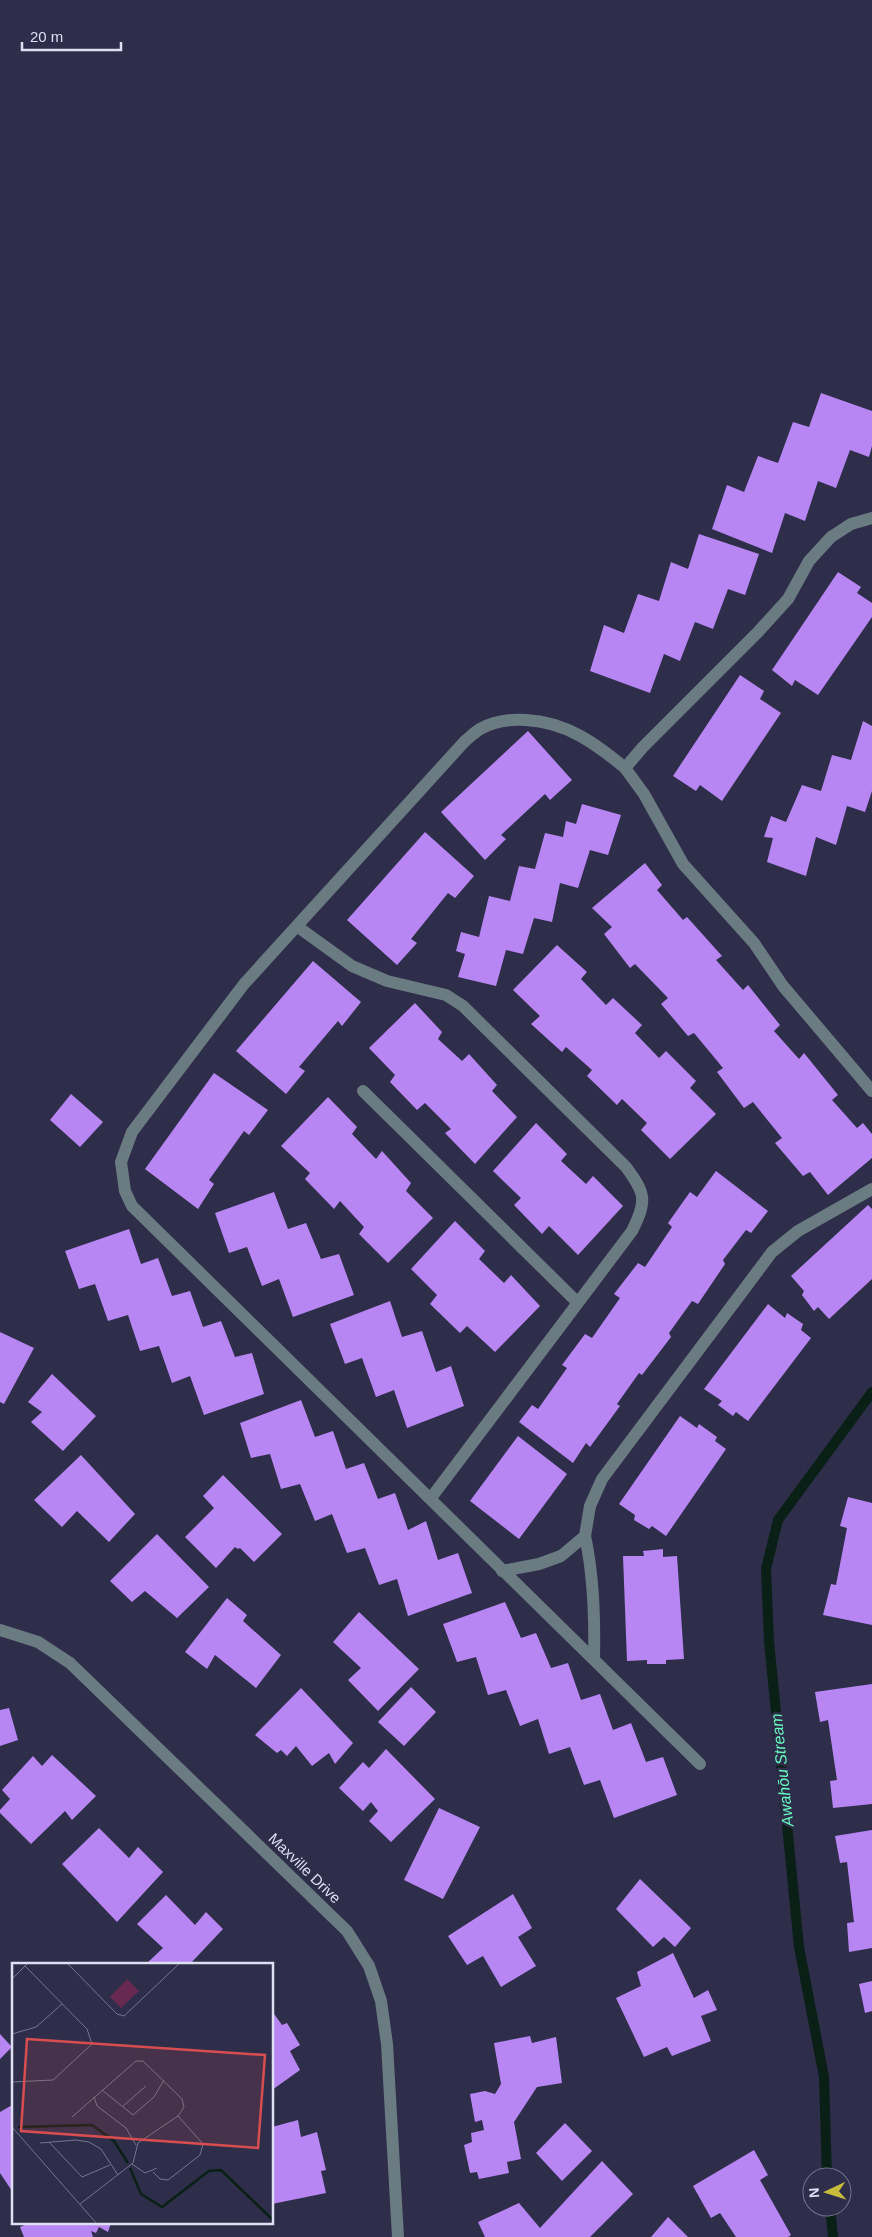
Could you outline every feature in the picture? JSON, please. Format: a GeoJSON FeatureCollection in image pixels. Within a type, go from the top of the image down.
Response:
{"type":"FeatureCollection","features":[{"type":"Feature","properties":{"kind":"street"},"geometry":{"type":"LineString","coordinates":[[625,768],[788,599],[809,561],[831,538],[851,524],[872,518]]}},
{"type":"Feature","properties":{"kind":"street"},"geometry":{"type":"LineString","coordinates":[[700,1764],[132,1206],[121,1176],[121,1162],[132,1132],[244,984],[298,927],[465,741],[481,728],[500,721],[518,720],[558,725],[581,735],[625,768],[644,794],[683,864],[754,943],[784,986],[872,1091]]}},
{"type":"Feature","properties":{"kind":"street"},"geometry":{"type":"LineString","coordinates":[[298,927],[352,966],[387,981],[446,995],[463,1006],[626,1167],[640,1185],[643,1197],[640,1214],[632,1231],[431,1498]]}},
{"type":"Feature","properties":{"kind":"street"},"geometry":{"type":"LineString","coordinates":[[363,1091],[577,1302]]}},
{"type":"Feature","properties":{"kind":"street"},"geometry":{"type":"LineString","coordinates":[[594,1659],[595,1615],[592,1567],[585,1536],[590,1506],[602,1479],[772,1252],[798,1231],[872,1189]]}},
{"type":"Feature","properties":{"kind":"street"},"geometry":{"type":"LineString","coordinates":[[502,1571],[539,1564],[561,1556],[585,1536]]}},
{"type":"Feature","properties":{"kind":"street","name":"Maxville Drive"},"geometry":{"type":"LineString","coordinates":[[0,1630],[38,1642],[70,1663],[347,1931],[370,1966],[381,2001],[388,2044],[398,2237]]}},
{"type":"Feature","properties":{"kind":"building"},"geometry":{"type":"Polygon","coordinates":[[[821,393],[872,411],[872,446],[869,457],[850,450],[836,488],[818,481],[805,521],[785,513],[772,553],[712,529],[727,485],[744,492],[758,456],[778,463],[793,422],[809,427],[821,393]]]}},
{"type":"Feature","properties":{"kind":"building"},"geometry":{"type":"Polygon","coordinates":[[[699,534],[759,554],[745,595],[728,589],[713,629],[695,622],[680,661],[664,654],[650,693],[590,671],[604,625],[624,633],[638,594],[659,601],[671,562],[688,569],[699,534]]]}},
{"type":"Feature","properties":{"kind":"building"},"geometry":{"type":"Polygon","coordinates":[[[838,572],[861,587],[857,593],[872,603],[872,617],[818,695],[795,680],[792,686],[772,670],[838,572]]]}},
{"type":"Feature","properties":{"kind":"building"},"geometry":{"type":"Polygon","coordinates":[[[740,675],[764,691],[760,699],[781,713],[722,801],[700,785],[696,791],[673,776],[740,675]]]}},
{"type":"Feature","properties":{"kind":"building"},"geometry":{"type":"Polygon","coordinates":[[[863,721],[872,726],[872,791],[865,812],[847,806],[836,845],[816,837],[806,876],[767,862],[773,838],[764,837],[771,816],[786,822],[802,785],[821,791],[832,755],[851,760],[863,721]]]}},
{"type":"Feature","properties":{"kind":"building"},"geometry":{"type":"Polygon","coordinates":[[[528,731],[572,780],[550,800],[545,794],[501,835],[506,839],[485,860],[441,812],[528,731]]]}},
{"type":"Feature","properties":{"kind":"building"},"geometry":{"type":"Polygon","coordinates":[[[582,804],[621,815],[608,855],[590,850],[578,888],[560,883],[552,922],[534,918],[523,954],[506,950],[496,986],[458,977],[465,954],[456,951],[461,932],[479,937],[489,896],[510,901],[519,866],[535,869],[545,833],[563,837],[566,821],[576,824],[582,804]]]}},
{"type":"Feature","properties":{"kind":"building"},"geometry":{"type":"Polygon","coordinates":[[[425,832],[474,876],[455,898],[448,893],[411,939],[417,943],[397,965],[347,920],[425,832]]]}},
{"type":"Feature","properties":{"kind":"building"},"geometry":{"type":"Polygon","coordinates":[[[645,863],[662,885],[657,890],[683,920],[687,917],[722,956],[716,960],[743,990],[748,985],[780,1025],[774,1031],[799,1059],[804,1053],[838,1095],[832,1100],[857,1128],[863,1123],[872,1134],[872,1158],[828,1195],[810,1172],[803,1176],[775,1143],[782,1138],[753,1102],[744,1108],[717,1072],[723,1068],[694,1033],[688,1036],[661,1004],[668,998],[635,964],[630,968],[604,934],[612,927],[592,908],[645,863]]]}},
{"type":"Feature","properties":{"kind":"building"},"geometry":{"type":"Polygon","coordinates":[[[557,945],[587,972],[581,979],[606,1005],[613,998],[642,1025],[635,1033],[659,1058],[666,1051],[696,1081],[690,1088],[716,1114],[670,1159],[641,1130],[647,1123],[622,1099],[617,1105],[587,1076],[592,1070],[566,1047],[562,1052],[531,1024],[540,1016],[513,990],[557,945]]]}},
{"type":"Feature","properties":{"kind":"building"},"geometry":{"type":"Polygon","coordinates":[[[313,961],[361,1002],[342,1026],[338,1021],[299,1067],[305,1071],[286,1094],[236,1051],[313,961]]]}},
{"type":"Feature","properties":{"kind":"building"},"geometry":{"type":"Polygon","coordinates":[[[415,1003],[442,1032],[438,1039],[462,1061],[469,1054],[497,1085],[492,1091],[517,1117],[475,1164],[445,1133],[451,1129],[425,1103],[417,1110],[390,1082],[395,1075],[369,1048],[415,1003]]]}},
{"type":"Feature","properties":{"kind":"building"},"geometry":{"type":"Polygon","coordinates":[[[214,1073],[268,1110],[249,1135],[244,1131],[209,1180],[214,1184],[198,1209],[145,1169],[214,1073]]]}},
{"type":"Feature","properties":{"kind":"building"},"geometry":{"type":"Polygon","coordinates":[[[71,1094],[103,1122],[80,1147],[50,1120],[71,1094]]]}},
{"type":"Feature","properties":{"kind":"building"},"geometry":{"type":"Polygon","coordinates":[[[328,1097],[357,1127],[352,1134],[376,1159],[382,1151],[411,1183],[406,1191],[433,1218],[388,1263],[359,1234],[364,1227],[340,1201],[334,1209],[305,1179],[310,1173],[281,1146],[328,1097]]]}},
{"type":"Feature","properties":{"kind":"building"},"geometry":{"type":"Polygon","coordinates":[[[536,1123],[567,1154],[561,1161],[586,1184],[593,1176],[623,1206],[578,1255],[549,1226],[542,1234],[514,1205],[521,1198],[493,1171],[536,1123]]]}},
{"type":"Feature","properties":{"kind":"building"},"geometry":{"type":"Polygon","coordinates":[[[716,1171],[768,1211],[751,1233],[746,1230],[723,1260],[725,1264],[698,1304],[692,1301],[669,1333],[671,1337],[642,1375],[639,1373],[617,1404],[620,1406],[590,1447],[586,1443],[573,1463],[519,1422],[532,1405],[538,1409],[567,1368],[562,1365],[585,1334],[592,1338],[620,1298],[614,1294],[638,1263],[645,1267],[672,1227],[668,1223],[690,1192],[697,1197],[716,1171]]]}},
{"type":"Feature","properties":{"kind":"building"},"geometry":{"type":"Polygon","coordinates":[[[274,1192],[288,1229],[306,1223],[321,1259],[339,1254],[354,1295],[293,1317],[279,1279],[262,1286],[247,1247],[229,1253],[215,1213],[274,1192]]]}},
{"type":"Feature","properties":{"kind":"building"},"geometry":{"type":"Polygon","coordinates":[[[868,1205],[872,1209],[872,1279],[829,1319],[818,1307],[814,1311],[802,1295],[804,1291],[791,1276],[868,1205]]]}},
{"type":"Feature","properties":{"kind":"building"},"geometry":{"type":"Polygon","coordinates":[[[455,1221],[485,1251],[479,1259],[504,1283],[511,1275],[540,1306],[495,1352],[467,1326],[460,1333],[430,1304],[437,1295],[411,1269],[455,1221]]]}},
{"type":"Feature","properties":{"kind":"building"},"geometry":{"type":"Polygon","coordinates":[[[129,1229],[141,1264],[158,1258],[172,1296],[190,1291],[203,1327],[221,1321],[235,1357],[252,1353],[264,1394],[204,1415],[190,1376],[172,1383],[159,1346],[140,1351],[128,1315],[108,1321],[95,1284],[79,1289],[65,1251],[129,1229]]]}},
{"type":"Feature","properties":{"kind":"building"},"geometry":{"type":"Polygon","coordinates":[[[390,1301],[402,1337],[422,1331],[436,1372],[451,1366],[464,1406],[407,1428],[394,1390],[376,1397],[362,1358],[345,1364],[330,1324],[390,1301]]]}},
{"type":"Feature","properties":{"kind":"building"},"geometry":{"type":"Polygon","coordinates":[[[768,1304],[785,1318],[787,1313],[803,1324],[801,1330],[811,1338],[748,1421],[736,1412],[733,1416],[718,1405],[722,1401],[704,1389],[768,1304]]]}},
{"type":"Feature","properties":{"kind":"building"},"geometry":{"type":"Polygon","coordinates":[[[0,1332],[34,1348],[4,1404],[0,1402],[0,1332]]]}},
{"type":"Feature","properties":{"kind":"building"},"geometry":{"type":"Polygon","coordinates":[[[52,1374],[96,1416],[63,1451],[31,1422],[42,1412],[28,1402],[52,1374]]]}},
{"type":"Feature","properties":{"kind":"building"},"geometry":{"type":"Polygon","coordinates":[[[301,1400],[315,1437],[333,1431],[346,1469],[364,1463],[378,1499],[395,1493],[408,1530],[426,1521],[438,1560],[458,1553],[472,1593],[408,1616],[397,1579],[379,1585],[365,1548],[347,1553],[332,1514],[315,1521],[300,1484],[281,1489],[270,1454],[251,1458],[240,1423],[301,1400]]]}},
{"type":"Feature","properties":{"kind":"building"},"geometry":{"type":"Polygon","coordinates":[[[680,1416],[697,1428],[699,1424],[717,1437],[715,1441],[726,1449],[666,1536],[652,1526],[649,1529],[634,1520],[635,1515],[619,1504],[680,1416]]]}},
{"type":"Feature","properties":{"kind":"building"},"geometry":{"type":"Polygon","coordinates":[[[518,1436],[567,1474],[519,1539],[470,1501],[518,1436]]]}},
{"type":"Feature","properties":{"kind":"building"},"geometry":{"type":"Polygon","coordinates":[[[81,1455],[135,1514],[109,1542],[77,1511],[62,1527],[34,1500],[81,1455]]]}},
{"type":"Feature","properties":{"kind":"building"},"geometry":{"type":"Polygon","coordinates":[[[223,1475],[282,1534],[254,1562],[240,1548],[235,1547],[216,1568],[185,1537],[214,1508],[203,1496],[223,1475]]]}},
{"type":"Feature","properties":{"kind":"building"},"geometry":{"type":"Polygon","coordinates":[[[848,1497],[872,1503],[872,1625],[823,1615],[831,1584],[836,1585],[847,1528],[840,1526],[848,1497]]]}},
{"type":"Feature","properties":{"kind":"building"},"geometry":{"type":"Polygon","coordinates":[[[157,1534],[209,1587],[177,1618],[145,1591],[132,1602],[110,1581],[157,1534]]]}},
{"type":"Feature","properties":{"kind":"building"},"geometry":{"type":"Polygon","coordinates":[[[663,1549],[663,1557],[677,1556],[684,1659],[666,1660],[666,1664],[647,1664],[647,1660],[627,1661],[623,1556],[644,1556],[643,1551],[663,1549]]]}},
{"type":"Feature","properties":{"kind":"building"},"geometry":{"type":"Polygon","coordinates":[[[227,1598],[247,1615],[243,1621],[281,1655],[256,1688],[215,1655],[207,1669],[185,1652],[227,1598]]]}},
{"type":"Feature","properties":{"kind":"building"},"geometry":{"type":"Polygon","coordinates":[[[505,1602],[521,1638],[536,1633],[551,1668],[568,1663],[581,1700],[600,1694],[613,1730],[631,1723],[646,1762],[663,1757],[677,1795],[614,1818],[600,1780],[584,1785],[570,1747],[549,1754],[538,1719],[520,1726],[506,1690],[488,1695],[476,1657],[457,1662],[443,1624],[505,1602]]]}},
{"type":"Feature","properties":{"kind":"building"},"geometry":{"type":"Polygon","coordinates":[[[359,1612],[419,1669],[378,1711],[348,1680],[361,1668],[333,1642],[359,1612]]]}},
{"type":"Feature","properties":{"kind":"building"},"geometry":{"type":"Polygon","coordinates":[[[872,1684],[872,1804],[833,1808],[830,1781],[837,1780],[828,1720],[820,1722],[815,1692],[872,1684]]]}},
{"type":"Feature","properties":{"kind":"building"},"geometry":{"type":"Polygon","coordinates":[[[411,1687],[436,1712],[404,1746],[378,1722],[411,1687]]]}},
{"type":"Feature","properties":{"kind":"building"},"geometry":{"type":"Polygon","coordinates":[[[301,1688],[353,1743],[335,1764],[329,1753],[312,1766],[296,1746],[287,1756],[281,1750],[277,1753],[255,1735],[301,1688]]]}},
{"type":"Feature","properties":{"kind":"building"},"geometry":{"type":"Polygon","coordinates":[[[9,1708],[18,1740],[0,1746],[0,1710],[9,1708]]]}},
{"type":"Feature","properties":{"kind":"building"},"geometry":{"type":"Polygon","coordinates":[[[386,1749],[435,1799],[391,1842],[369,1821],[378,1811],[371,1802],[363,1811],[339,1788],[363,1762],[369,1768],[386,1749]]]}},
{"type":"Feature","properties":{"kind":"building"},"geometry":{"type":"Polygon","coordinates":[[[52,1755],[96,1796],[72,1820],[65,1811],[31,1844],[0,1813],[0,1810],[10,1799],[2,1790],[33,1756],[42,1766],[52,1755]]]}},
{"type":"Feature","properties":{"kind":"building"},"geometry":{"type":"Polygon","coordinates":[[[439,1808],[480,1827],[443,1899],[404,1880],[439,1808]]]}},
{"type":"Feature","properties":{"kind":"building"},"geometry":{"type":"Polygon","coordinates":[[[99,1828],[129,1858],[138,1847],[163,1872],[117,1922],[62,1864],[99,1828]]]}},
{"type":"Feature","properties":{"kind":"building"},"geometry":{"type":"Polygon","coordinates":[[[872,1830],[872,1948],[849,1952],[847,1923],[854,1922],[847,1862],[840,1863],[835,1836],[872,1830]]]}},
{"type":"Feature","properties":{"kind":"building"},"geometry":{"type":"Polygon","coordinates":[[[640,1879],[691,1928],[675,1947],[664,1937],[653,1947],[616,1909],[640,1879]]]}},
{"type":"Feature","properties":{"kind":"building"},"geometry":{"type":"Polygon","coordinates":[[[513,1894],[532,1928],[518,1937],[536,1966],[501,1987],[483,1956],[467,1965],[448,1936],[513,1894]]]}},
{"type":"Feature","properties":{"kind":"building"},"geometry":{"type":"Polygon","coordinates":[[[166,1895],[195,1925],[206,1912],[223,1929],[191,1963],[147,1963],[163,1948],[137,1924],[166,1895]]]}},
{"type":"Feature","properties":{"kind":"building"},"geometry":{"type":"Polygon","coordinates":[[[673,1953],[694,1998],[708,1990],[717,2010],[701,2016],[711,2041],[672,2056],[667,2047],[644,2057],[616,1998],[641,1986],[637,1972],[673,1953]]]}},
{"type":"Feature","properties":{"kind":"building"},"geometry":{"type":"Polygon","coordinates":[[[872,1981],[872,2011],[865,2013],[859,1984],[872,1981]]]}},
{"type":"Feature","properties":{"kind":"building"},"geometry":{"type":"Polygon","coordinates":[[[274,2014],[282,2025],[287,2023],[300,2045],[290,2051],[300,2070],[274,2089],[274,2014]]]}},
{"type":"Feature","properties":{"kind":"building"},"geometry":{"type":"Polygon","coordinates":[[[0,2034],[12,2047],[0,2059],[0,2034]]]}},
{"type":"Feature","properties":{"kind":"building"},"geometry":{"type":"Polygon","coordinates":[[[530,2036],[532,2043],[556,2037],[562,2083],[537,2087],[514,2122],[521,2159],[507,2162],[509,2173],[479,2179],[477,2172],[470,2173],[464,2145],[472,2142],[471,2133],[484,2130],[482,2120],[475,2122],[470,2094],[485,2091],[495,2094],[501,2084],[494,2043],[530,2036]]]}},
{"type":"Feature","properties":{"kind":"building"},"geometry":{"type":"Polygon","coordinates":[[[12,2105],[12,2191],[0,2173],[0,2112],[12,2105]]]}},
{"type":"Feature","properties":{"kind":"building"},"geometry":{"type":"Polygon","coordinates":[[[298,2120],[301,2137],[317,2132],[326,2170],[321,2171],[326,2193],[274,2204],[274,2126],[298,2120]]]}},
{"type":"Feature","properties":{"kind":"building"},"geometry":{"type":"Polygon","coordinates":[[[565,2123],[592,2151],[562,2181],[536,2153],[565,2123]]]}},
{"type":"Feature","properties":{"kind":"building"},"geometry":{"type":"Polygon","coordinates":[[[754,2150],[768,2175],[760,2180],[791,2235],[788,2237],[736,2237],[720,2213],[711,2218],[693,2186],[754,2150]]]}},
{"type":"Feature","properties":{"kind":"building"},"geometry":{"type":"Polygon","coordinates":[[[602,2161],[633,2194],[590,2237],[485,2237],[478,2222],[519,2203],[540,2228],[602,2161]]]}},
{"type":"Feature","properties":{"kind":"building"},"geometry":{"type":"Polygon","coordinates":[[[668,2217],[688,2237],[651,2237],[668,2217]]]}},
{"type":"Feature","properties":{"kind":"building"},"geometry":{"type":"Polygon","coordinates":[[[27,2224],[111,2224],[108,2232],[99,2227],[96,2233],[91,2231],[93,2237],[24,2237],[20,2227],[27,2224]]]}},
{"type":"Feature","properties":{"kind":"waterway","name":"Awahōu Stream"},"geometry":{"type":"LineString","coordinates":[[827,2167],[824,2077],[799,1947],[769,1641],[766,1569],[778,1520],[872,1392]]}},
{"type":"Feature","properties":{"kind":"waterway","name":"Awahōu Stream"},"geometry":{"type":"LineString","coordinates":[[831,2217],[833,2237]]}}]}
